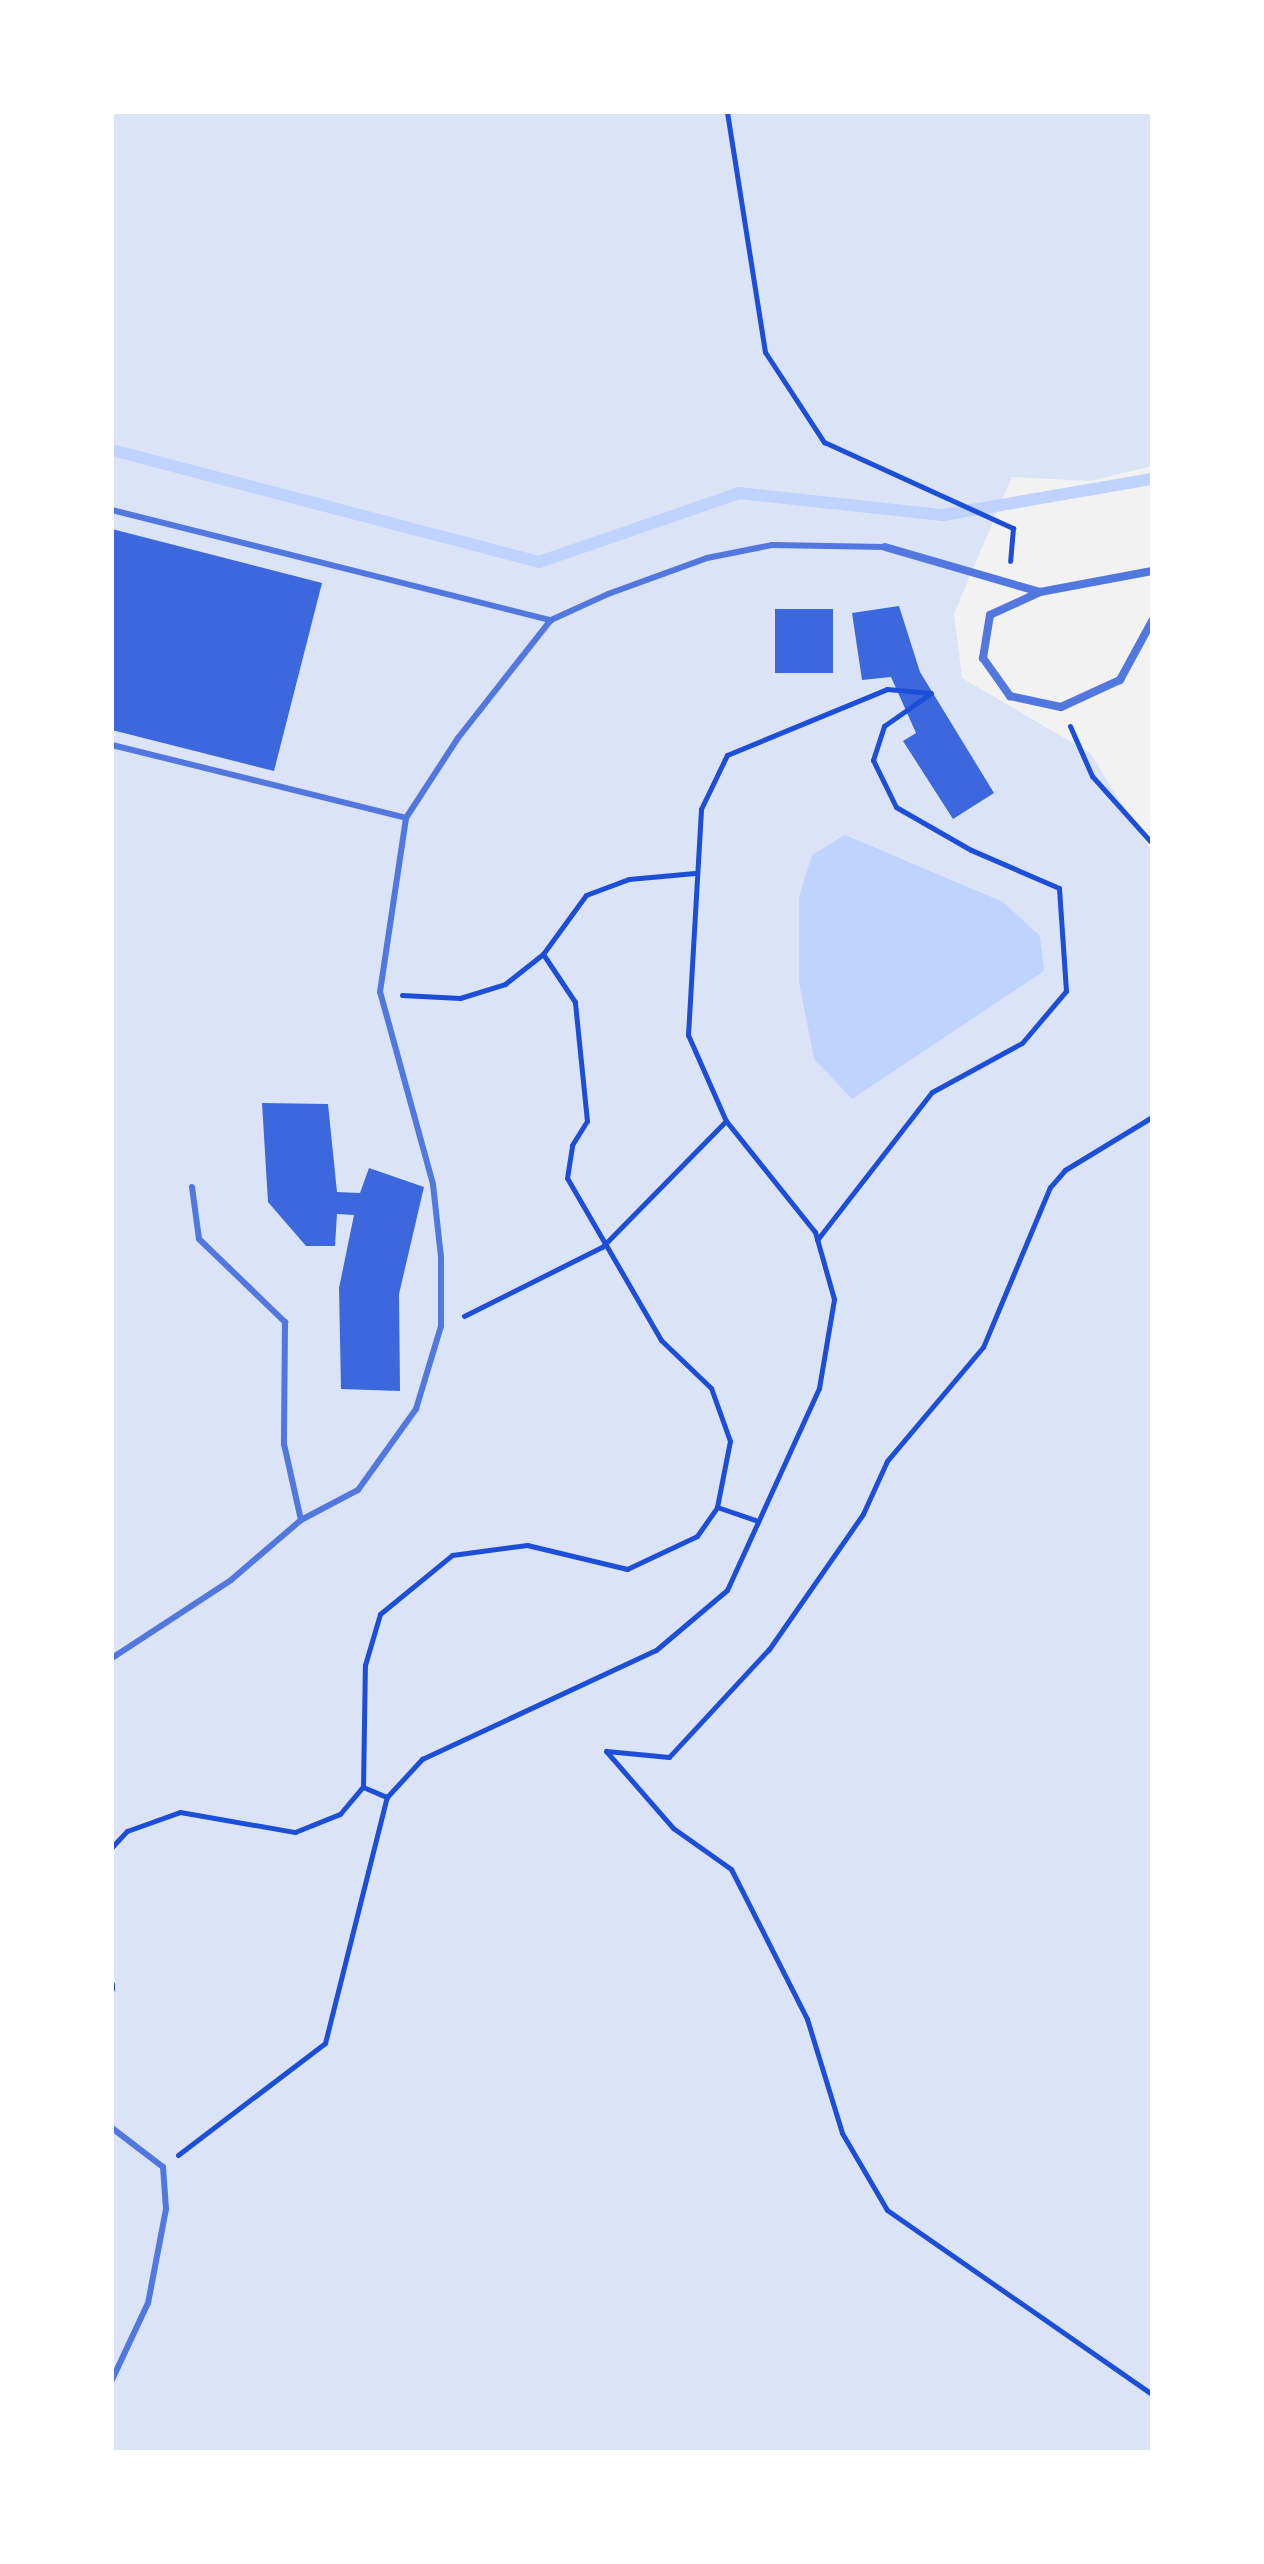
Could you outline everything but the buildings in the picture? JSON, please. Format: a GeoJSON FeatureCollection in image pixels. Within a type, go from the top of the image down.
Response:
{"type":"FeatureCollection","features":[{"type":"Feature","properties":{"kind":"street"},"geometry":{"type":"LineString","coordinates":[[885,547],[1040,592]]}},
{"type":"Feature","properties":{"kind":"street"},"geometry":{"type":"LineString","coordinates":[[1152,571],[1040,592],[990,615],[983,658],[1010,696],[1061,707],[1120,680],[1152,621]]}},
{"type":"Feature","properties":{"kind":"lane"},"geometry":{"type":"LineString","coordinates":[[112,510],[551,620]]}},
{"type":"Feature","properties":{"kind":"lane"},"geometry":{"type":"LineString","coordinates":[[112,1658],[231,1580],[301,1520],[358,1490],[416,1409],[441,1326],[433,1184],[380,992],[406,818],[551,620],[707,558],[772,545],[885,547]]}},
{"type":"Feature","properties":{"kind":"lane"},"geometry":{"type":"LineString","coordinates":[[112,745],[406,818]]}},
{"type":"Feature","properties":{"kind":"lane"},"geometry":{"type":"LineString","coordinates":[[192,1187],[199,1239],[285,1322],[284,1444],[301,1520]]}},
{"type":"Feature","properties":{"kind":"lane"},"geometry":{"type":"LineString","coordinates":[[112,2128],[163,2167],[166,2209],[148,2303],[112,2380]]}},
{"type":"Feature","properties":{"kind":"path"},"geometry":{"type":"LineString","coordinates":[[727,112],[765,352],[824,442],[1013,528],[1009,583]]}},
{"type":"Feature","properties":{"kind":"path"},"geometry":{"type":"LineString","coordinates":[[163,2167],[325,2043],[387,1797],[422,1759],[656,1650],[727,1590],[755,1520],[819,1388],[834,1299],[817,1240],[726,1121],[688,1035],[701,809],[727,755],[887,689],[931,693],[884,726],[873,760],[896,807],[971,850],[1059,888],[1066,991],[1022,1043],[932,1092],[817,1240]]}},
{"type":"Feature","properties":{"kind":"path"},"geometry":{"type":"LineString","coordinates":[[1061,707],[1092,776],[1152,843]]}},
{"type":"Feature","properties":{"kind":"path"},"geometry":{"type":"LineString","coordinates":[[380,992],[460,998],[505,984],[543,954],[586,895],[629,879],[695,873]]}},
{"type":"Feature","properties":{"kind":"path"},"geometry":{"type":"LineString","coordinates":[[112,1847],[127,1831],[180,1812],[295,1832],[340,1814],[363,1787],[365,1665],[380,1614],[452,1555],[527,1545],[627,1569],[697,1536],[717,1507],[730,1441],[711,1388],[661,1340],[602,1247],[567,1178],[572,1145],[587,1121],[575,1002],[543,954]]}},
{"type":"Feature","properties":{"kind":"path"},"geometry":{"type":"LineString","coordinates":[[1152,1117],[1065,1170],[1050,1187],[983,1347],[887,1461],[863,1514],[769,1649],[669,1757],[606,1751],[673,1828],[731,1869],[807,2019],[842,2133],[887,2210],[1152,2394]]}},
{"type":"Feature","properties":{"kind":"path"},"geometry":{"type":"LineString","coordinates":[[441,1326],[602,1247],[726,1121]]}},
{"type":"Feature","properties":{"kind":"path"},"geometry":{"type":"LineString","coordinates":[[717,1507],[755,1520]]}},
{"type":"Feature","properties":{"kind":"path"},"geometry":{"type":"LineString","coordinates":[[363,1787],[387,1797]]}},
{"type":"Feature","properties":{"kind":"shaded area"},"geometry":{"type":"Polygon","coordinates":[[[112,112],[1152,112],[1152,466],[1090,481],[1012,477],[954,614],[962,678],[1090,753],[1152,852],[1152,2452],[112,2452],[112,112]]]}},
{"type":"Feature","properties":{"kind":"water"},"geometry":{"type":"Polygon","coordinates":[[[845,835],[1003,902],[1040,936],[1044,971],[852,1099],[814,1059],[799,982],[799,897],[812,855],[845,835]]]}},
{"type":"Feature","properties":{"kind":"waterway"},"geometry":{"type":"LineString","coordinates":[[112,450],[539,562],[739,493],[943,515],[1152,479]]}}]}
